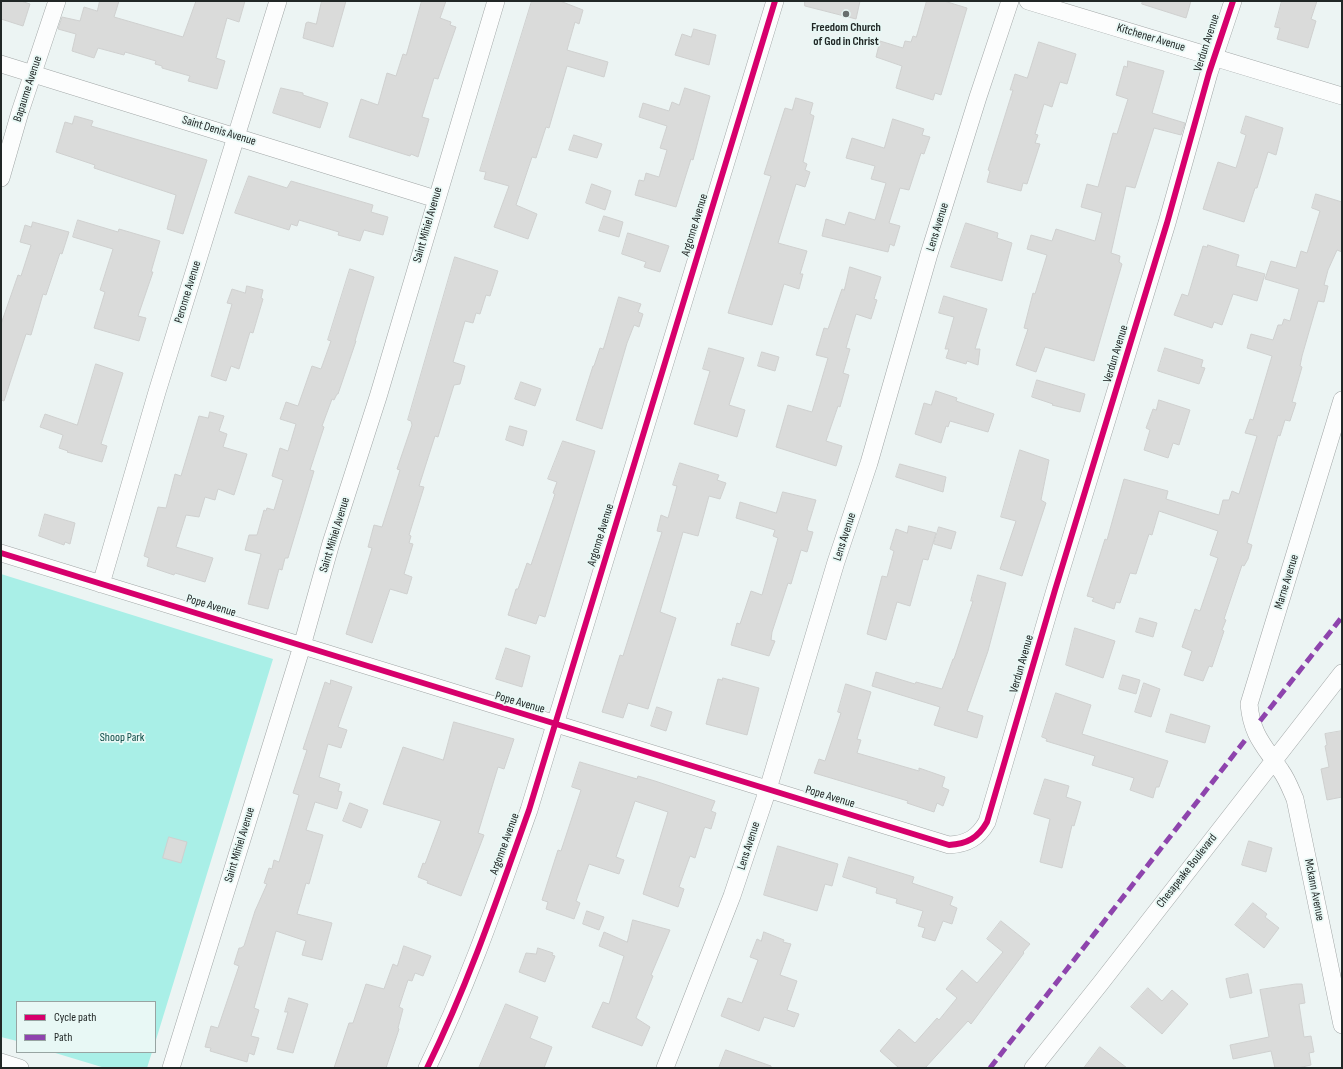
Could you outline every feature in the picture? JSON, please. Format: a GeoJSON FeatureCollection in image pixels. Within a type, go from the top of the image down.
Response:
{"type":"FeatureCollection","features":[{"type":"Feature","properties":{"kind":"street","name":"Bapaume Avenue"},"geometry":{"type":"LineString","coordinates":[[1,178],[57,1]]}},
{"type":"Feature","properties":{"kind":"street","name":"Peronne Avenue"},"geometry":{"type":"LineString","coordinates":[[101,584],[278,1]]}},
{"type":"Feature","properties":{"kind":"street","name":"Saint Mihiel Avenue"},"geometry":{"type":"LineString","coordinates":[[171,1068],[302,646],[331,543],[378,397],[496,1]]}},
{"type":"Feature","properties":{"kind":"street","name":"Argonne Avenue"},"geometry":{"type":"LineString","coordinates":[[427,1068],[446,1030],[491,915],[529,810],[774,1]]}},
{"type":"Feature","properties":{"kind":"street","name":"Lens Avenue"},"geometry":{"type":"LineString","coordinates":[[665,1068],[732,896],[768,789],[834,569],[869,463],[932,246],[978,96],[1010,1]]}},
{"type":"Feature","properties":{"kind":"street","name":"Kitchener Avenue"},"geometry":{"type":"LineString","coordinates":[[1028,1],[1342,96]]}},
{"type":"Feature","properties":{"kind":"street","name":"Verdun Avenue"},"geometry":{"type":"LineString","coordinates":[[1019,713],[1167,224],[1214,57],[1233,1]]}},
{"type":"Feature","properties":{"kind":"street","name":"Saint Denis Avenue"},"geometry":{"type":"LineString","coordinates":[[1,64],[236,136],[436,200]]}},
{"type":"Feature","properties":{"kind":"street","name":"Marne Avenue"},"geometry":{"type":"LineString","coordinates":[[1274,760],[1256,736],[1251,720],[1249,704],[1342,400]]}},
{"type":"Feature","properties":{"kind":"street","name":"Pope Avenue"},"geometry":{"type":"LineString","coordinates":[[1,553],[949,845],[961,844],[973,839],[982,831],[987,822],[1019,713]]}},
{"type":"Feature","properties":{"kind":"street","name":"Chesapeake Boulevard"},"geometry":{"type":"LineString","coordinates":[[1033,1068],[1342,673]]}},
{"type":"Feature","properties":{"kind":"street","name":"Mckann Avenue"},"geometry":{"type":"LineString","coordinates":[[1274,760],[1282,772],[1295,799],[1342,1025]]}},
{"type":"Feature","properties":{"kind":"street"},"geometry":{"type":"LineString","coordinates":[[1,1062],[20,1068]]}},
{"type":"Feature","properties":{"kind":"green space","name":"Shoop Park"},"geometry":{"type":"Polygon","coordinates":[[[1,574],[273,659],[156,1040],[156,1001],[16,1001],[16,1041],[1,1037],[1,574]]]}},
{"type":"Feature","properties":{"kind":"green space"},"geometry":{"type":"Polygon","coordinates":[[[55,1053],[152,1053],[147,1068],[105,1068],[55,1053]]]}},
{"type":"Feature","properties":{"kind":"building"},"geometry":{"type":"Polygon","coordinates":[[[1,1],[21,1],[30,4],[23,26],[1,19],[1,1]]]}},
{"type":"Feature","properties":{"kind":"building"},"geometry":{"type":"Polygon","coordinates":[[[100,1],[119,1],[114,17],[183,37],[196,1],[245,1],[239,22],[227,18],[216,58],[225,61],[217,89],[188,81],[190,76],[162,68],[162,66],[155,64],[156,61],[125,52],[124,55],[98,48],[94,58],[72,51],[76,34],[58,29],[62,17],[80,21],[84,7],[97,11],[100,1]]]}},
{"type":"Feature","properties":{"kind":"building"},"geometry":{"type":"Polygon","coordinates":[[[322,1],[346,1],[333,47],[303,38],[306,23],[316,24],[322,1]]]}},
{"type":"Feature","properties":{"kind":"building"},"geometry":{"type":"Polygon","coordinates":[[[422,1],[446,1],[440,18],[451,22],[450,25],[456,27],[438,79],[434,78],[422,117],[429,119],[418,157],[411,154],[410,156],[349,137],[361,99],[378,105],[387,73],[396,76],[403,54],[406,55],[422,1]]]}},
{"type":"Feature","properties":{"kind":"building"},"geometry":{"type":"Polygon","coordinates":[[[532,1],[560,1],[583,10],[579,24],[575,22],[567,50],[608,62],[604,77],[567,66],[549,128],[546,127],[536,158],[532,157],[516,205],[537,214],[528,239],[494,227],[509,186],[484,179],[486,172],[480,171],[532,1]]]}},
{"type":"Feature","properties":{"kind":"building","name":"Freedom Church of God in Christ"},"geometry":{"type":"Polygon","coordinates":[[[805,1],[860,1],[856,19],[805,6],[805,1]]]}},
{"type":"Feature","properties":{"kind":"building"},"geometry":{"type":"Polygon","coordinates":[[[927,1],[944,1],[967,8],[941,95],[935,93],[933,100],[896,88],[902,66],[876,57],[880,41],[903,48],[905,41],[911,42],[913,36],[916,37],[927,1]]]}},
{"type":"Feature","properties":{"kind":"building"},"geometry":{"type":"Polygon","coordinates":[[[1143,1],[1191,1],[1186,18],[1142,4],[1143,1]]]}},
{"type":"Feature","properties":{"kind":"building"},"geometry":{"type":"Polygon","coordinates":[[[1282,1],[1317,1],[1311,19],[1316,21],[1308,48],[1277,39],[1280,28],[1275,27],[1282,1]]]}},
{"type":"Feature","properties":{"kind":"building"},"geometry":{"type":"Polygon","coordinates":[[[694,29],[716,35],[709,65],[675,55],[682,34],[691,37],[694,29]]]}},
{"type":"Feature","properties":{"kind":"building"},"geometry":{"type":"Polygon","coordinates":[[[1039,42],[1076,54],[1067,84],[1060,82],[1052,107],[1044,104],[1035,134],[1038,135],[1035,143],[1040,144],[1027,184],[1023,183],[1021,191],[987,182],[990,171],[988,170],[1013,90],[1010,90],[1015,74],[1027,78],[1039,42]]]}},
{"type":"Feature","properties":{"kind":"building"},"geometry":{"type":"Polygon","coordinates":[[[1128,61],[1164,71],[1152,113],[1185,123],[1181,135],[1154,128],[1135,188],[1126,186],[1111,253],[1120,256],[1119,262],[1122,264],[1094,361],[1045,347],[1036,372],[1016,365],[1028,329],[1024,328],[1033,293],[1035,294],[1047,255],[1027,249],[1031,235],[1052,241],[1056,229],[1095,241],[1102,213],[1081,207],[1087,184],[1098,187],[1113,133],[1117,134],[1128,99],[1116,95],[1124,66],[1127,67],[1128,61]]]}},
{"type":"Feature","properties":{"kind":"building"},"geometry":{"type":"Polygon","coordinates":[[[281,88],[303,93],[303,95],[328,103],[320,128],[273,113],[281,88]]]}},
{"type":"Feature","properties":{"kind":"building"},"geometry":{"type":"Polygon","coordinates":[[[685,88],[710,96],[693,160],[691,159],[676,207],[635,195],[639,180],[644,181],[646,173],[659,177],[667,150],[660,148],[667,126],[639,117],[643,103],[669,111],[672,102],[679,105],[685,88]]]}},
{"type":"Feature","properties":{"kind":"building"},"geometry":{"type":"Polygon","coordinates":[[[796,98],[813,103],[810,114],[814,116],[803,162],[807,164],[805,170],[810,172],[805,187],[796,184],[778,243],[807,251],[800,274],[803,274],[799,289],[784,284],[772,325],[728,313],[771,176],[764,174],[785,108],[792,110],[796,98]]]}},
{"type":"Feature","properties":{"kind":"building"},"geometry":{"type":"Polygon","coordinates":[[[75,116],[93,121],[91,126],[207,160],[183,234],[167,229],[176,195],[94,168],[95,165],[56,152],[65,122],[72,124],[75,116]]]}},
{"type":"Feature","properties":{"kind":"building"},"geometry":{"type":"Polygon","coordinates":[[[1246,116],[1283,128],[1276,155],[1268,152],[1257,188],[1255,188],[1244,222],[1203,209],[1218,162],[1236,168],[1246,135],[1241,133],[1246,116]]]}},
{"type":"Feature","properties":{"kind":"building"},"geometry":{"type":"Polygon","coordinates":[[[893,119],[924,129],[922,135],[930,137],[924,154],[921,153],[909,190],[900,188],[889,223],[900,226],[894,246],[890,244],[888,252],[822,236],[826,219],[845,225],[849,212],[875,220],[886,183],[871,179],[875,166],[846,158],[852,138],[884,148],[893,119]]]}},
{"type":"Feature","properties":{"kind":"building"},"geometry":{"type":"Polygon","coordinates":[[[574,135],[602,144],[597,158],[569,150],[574,135]]]}},
{"type":"Feature","properties":{"kind":"building"},"geometry":{"type":"Polygon","coordinates":[[[249,176],[287,188],[291,181],[373,205],[371,212],[388,217],[383,235],[364,230],[360,241],[338,235],[339,232],[299,220],[297,226],[291,224],[289,230],[235,213],[249,176]]]}},
{"type":"Feature","properties":{"kind":"building"},"geometry":{"type":"Polygon","coordinates":[[[592,184],[611,191],[605,210],[586,203],[592,184]]]}},
{"type":"Feature","properties":{"kind":"building"},"geometry":{"type":"Polygon","coordinates":[[[1316,194],[1342,202],[1342,252],[1337,250],[1328,270],[1324,285],[1328,286],[1324,302],[1318,301],[1302,356],[1300,366],[1302,367],[1292,402],[1296,403],[1290,421],[1285,420],[1280,436],[1278,435],[1247,543],[1252,545],[1248,559],[1244,566],[1242,565],[1224,619],[1226,620],[1222,630],[1224,631],[1212,667],[1209,666],[1203,681],[1184,675],[1192,651],[1182,647],[1195,609],[1200,611],[1218,558],[1210,555],[1218,531],[1159,511],[1152,535],[1149,534],[1136,574],[1130,573],[1120,603],[1116,602],[1114,609],[1092,601],[1094,598],[1087,596],[1105,539],[1107,540],[1124,479],[1168,491],[1166,499],[1219,515],[1223,500],[1229,500],[1232,491],[1239,494],[1257,436],[1245,433],[1250,419],[1253,420],[1272,356],[1247,348],[1251,334],[1273,340],[1278,325],[1282,325],[1284,319],[1290,321],[1299,289],[1265,279],[1271,261],[1296,268],[1301,251],[1307,253],[1320,211],[1312,208],[1316,194]]]}},
{"type":"Feature","properties":{"kind":"building"},"geometry":{"type":"Polygon","coordinates":[[[604,216],[623,222],[619,237],[599,231],[604,216]]]}},
{"type":"Feature","properties":{"kind":"building"},"geometry":{"type":"Polygon","coordinates":[[[78,220],[118,232],[119,229],[160,241],[151,272],[153,272],[138,316],[146,318],[139,341],[94,328],[105,292],[100,290],[113,249],[73,237],[78,220]]]}},
{"type":"Feature","properties":{"kind":"building"},"geometry":{"type":"Polygon","coordinates":[[[33,222],[69,232],[62,254],[60,253],[46,295],[43,294],[31,335],[26,334],[4,401],[1,400],[1,324],[18,275],[21,276],[31,245],[20,242],[25,225],[31,227],[33,222]]]}},
{"type":"Feature","properties":{"kind":"building"},"geometry":{"type":"Polygon","coordinates":[[[966,223],[998,233],[997,238],[1012,243],[1002,281],[951,267],[966,223]]]}},
{"type":"Feature","properties":{"kind":"building"},"geometry":{"type":"Polygon","coordinates":[[[628,233],[669,246],[660,272],[644,267],[646,262],[622,254],[628,233]]]}},
{"type":"Feature","properties":{"kind":"building"},"geometry":{"type":"Polygon","coordinates":[[[1208,245],[1239,255],[1236,266],[1265,274],[1257,301],[1233,294],[1222,325],[1214,322],[1212,328],[1174,315],[1182,294],[1188,296],[1203,246],[1207,247],[1208,245]]]}},
{"type":"Feature","properties":{"kind":"building"},"geometry":{"type":"Polygon","coordinates":[[[455,257],[498,271],[490,296],[486,295],[480,314],[476,313],[473,323],[465,321],[453,362],[465,366],[460,384],[454,385],[438,437],[435,436],[419,486],[424,487],[409,535],[411,536],[409,543],[413,544],[404,574],[412,577],[407,594],[390,589],[372,643],[346,634],[372,548],[368,547],[374,525],[382,527],[400,470],[397,469],[412,425],[411,421],[408,420],[455,257]]]}},
{"type":"Feature","properties":{"kind":"building"},"geometry":{"type":"Polygon","coordinates":[[[850,267],[881,277],[874,299],[877,300],[871,319],[856,314],[846,348],[850,349],[843,373],[849,375],[840,407],[838,406],[826,441],[842,446],[836,466],[776,447],[788,405],[812,412],[828,358],[816,355],[824,328],[828,329],[842,289],[844,290],[850,267]]]}},
{"type":"Feature","properties":{"kind":"building"},"geometry":{"type":"Polygon","coordinates":[[[350,269],[374,277],[356,341],[338,394],[334,400],[332,399],[322,426],[324,427],[310,470],[314,471],[288,558],[285,558],[282,570],[279,569],[268,609],[248,604],[261,554],[245,550],[249,535],[257,535],[264,510],[266,511],[267,508],[274,510],[283,480],[272,476],[280,448],[288,451],[296,424],[280,419],[286,402],[298,406],[312,366],[321,369],[331,341],[328,340],[350,269]]]}},
{"type":"Feature","properties":{"kind":"building"},"geometry":{"type":"Polygon","coordinates":[[[247,286],[263,290],[261,298],[263,299],[253,333],[250,332],[239,369],[231,366],[226,381],[211,376],[232,304],[227,303],[232,289],[245,293],[247,286]]]}},
{"type":"Feature","properties":{"kind":"building"},"geometry":{"type":"Polygon","coordinates":[[[944,296],[987,309],[975,349],[980,349],[978,365],[967,361],[966,364],[946,358],[949,349],[945,349],[954,317],[939,313],[944,296]]]}},
{"type":"Feature","properties":{"kind":"building"},"geometry":{"type":"Polygon","coordinates":[[[619,297],[641,304],[638,312],[643,314],[639,327],[634,325],[627,343],[602,429],[576,420],[593,366],[600,348],[603,349],[619,297]]]}},
{"type":"Feature","properties":{"kind":"building"},"geometry":{"type":"Polygon","coordinates":[[[709,348],[744,358],[729,405],[745,410],[737,437],[694,424],[710,371],[703,369],[709,348]]]}},
{"type":"Feature","properties":{"kind":"building"},"geometry":{"type":"Polygon","coordinates":[[[1165,348],[1203,360],[1201,367],[1205,368],[1199,384],[1158,371],[1165,348]]]}},
{"type":"Feature","properties":{"kind":"building"},"geometry":{"type":"Polygon","coordinates":[[[762,352],[779,357],[775,371],[758,366],[762,352]]]}},
{"type":"Feature","properties":{"kind":"building"},"geometry":{"type":"Polygon","coordinates":[[[96,364],[123,373],[101,444],[107,446],[102,462],[67,452],[68,451],[59,448],[63,435],[40,427],[45,414],[77,425],[96,364]]]}},
{"type":"Feature","properties":{"kind":"building"},"geometry":{"type":"Polygon","coordinates":[[[1037,380],[1085,394],[1080,412],[1052,405],[1053,404],[1032,397],[1037,380]]]}},
{"type":"Feature","properties":{"kind":"building"},"geometry":{"type":"Polygon","coordinates":[[[521,382],[541,389],[535,406],[515,399],[521,382]]]}},
{"type":"Feature","properties":{"kind":"building"},"geometry":{"type":"Polygon","coordinates":[[[936,391],[957,398],[956,401],[994,414],[988,432],[950,421],[948,427],[946,426],[941,443],[915,434],[924,403],[931,405],[936,391]]]}},
{"type":"Feature","properties":{"kind":"building"},"geometry":{"type":"Polygon","coordinates":[[[1159,400],[1190,410],[1179,445],[1173,443],[1168,458],[1144,450],[1150,430],[1146,428],[1153,409],[1156,410],[1159,400]]]}},
{"type":"Feature","properties":{"kind":"building"},"geometry":{"type":"Polygon","coordinates":[[[210,412],[224,416],[219,431],[227,434],[223,447],[247,454],[234,495],[218,489],[215,500],[205,497],[199,517],[186,515],[176,547],[213,558],[205,582],[175,573],[174,575],[147,566],[149,558],[144,556],[158,507],[166,508],[175,474],[181,476],[199,416],[208,418],[210,412]]]}},
{"type":"Feature","properties":{"kind":"building"},"geometry":{"type":"Polygon","coordinates":[[[510,426],[527,431],[523,446],[506,440],[510,426]]]}},
{"type":"Feature","properties":{"kind":"building"},"geometry":{"type":"Polygon","coordinates":[[[563,441],[595,451],[545,617],[539,615],[536,624],[508,615],[516,589],[518,589],[527,563],[531,565],[555,494],[553,493],[557,482],[548,479],[563,441]]]}},
{"type":"Feature","properties":{"kind":"building"},"geometry":{"type":"Polygon","coordinates":[[[1020,450],[1049,460],[1041,500],[1046,503],[1022,576],[1000,569],[1016,521],[1001,517],[1020,450]]]}},
{"type":"Feature","properties":{"kind":"building"},"geometry":{"type":"Polygon","coordinates":[[[680,463],[719,475],[717,480],[726,483],[720,499],[709,496],[698,536],[683,532],[660,612],[676,618],[648,709],[628,703],[623,718],[602,712],[620,655],[623,656],[662,532],[657,531],[661,515],[668,518],[677,486],[673,485],[680,463]]]}},
{"type":"Feature","properties":{"kind":"building"},"geometry":{"type":"Polygon","coordinates":[[[900,464],[946,477],[943,492],[896,477],[900,464]]]}},
{"type":"Feature","properties":{"kind":"building"},"geometry":{"type":"Polygon","coordinates":[[[783,492],[816,500],[807,529],[808,531],[813,532],[807,552],[801,550],[791,584],[788,583],[772,632],[771,640],[775,641],[769,656],[731,645],[737,623],[740,624],[751,591],[762,595],[778,538],[773,536],[775,530],[736,518],[740,502],[776,513],[783,492]]]}},
{"type":"Feature","properties":{"kind":"building"},"geometry":{"type":"Polygon","coordinates":[[[45,514],[75,523],[70,544],[65,542],[64,545],[39,536],[45,514]]]}},
{"type":"Feature","properties":{"kind":"building"},"geometry":{"type":"Polygon","coordinates":[[[909,526],[936,533],[928,560],[923,559],[910,606],[897,602],[886,640],[867,634],[882,576],[887,577],[894,551],[890,549],[896,529],[907,533],[909,526]]]}},
{"type":"Feature","properties":{"kind":"building"},"geometry":{"type":"Polygon","coordinates":[[[939,527],[956,532],[951,549],[934,544],[939,527]]]}},
{"type":"Feature","properties":{"kind":"building"},"geometry":{"type":"Polygon","coordinates":[[[978,575],[1006,583],[988,651],[967,711],[983,716],[977,738],[934,725],[940,707],[872,686],[876,672],[915,684],[916,682],[942,689],[954,659],[973,601],[971,601],[978,575]]]}},
{"type":"Feature","properties":{"kind":"building"},"geometry":{"type":"Polygon","coordinates":[[[1140,618],[1157,623],[1153,637],[1136,632],[1140,618]]]}},
{"type":"Feature","properties":{"kind":"building"},"geometry":{"type":"Polygon","coordinates":[[[1075,628],[1115,641],[1103,678],[1066,665],[1075,628]]]}},
{"type":"Feature","properties":{"kind":"building"},"geometry":{"type":"Polygon","coordinates":[[[506,648],[530,656],[522,687],[496,679],[506,648]]]}},
{"type":"Feature","properties":{"kind":"building"},"geometry":{"type":"Polygon","coordinates":[[[1123,675],[1140,680],[1136,694],[1119,689],[1123,675]]]}},
{"type":"Feature","properties":{"kind":"building"},"geometry":{"type":"Polygon","coordinates":[[[723,678],[759,688],[747,735],[706,724],[718,679],[722,680],[723,678]]]}},
{"type":"Feature","properties":{"kind":"building"},"geometry":{"type":"Polygon","coordinates":[[[331,680],[352,687],[338,727],[347,730],[341,748],[328,744],[319,777],[340,784],[338,791],[342,792],[337,809],[315,802],[306,830],[323,835],[309,884],[306,883],[297,914],[332,923],[322,960],[302,955],[306,941],[276,931],[254,1008],[259,1010],[251,1036],[259,1038],[254,1055],[249,1053],[247,1062],[210,1051],[211,1048],[205,1047],[211,1026],[218,1028],[239,966],[234,964],[239,948],[244,946],[255,911],[267,884],[264,883],[269,868],[272,869],[274,860],[279,862],[299,795],[293,793],[307,750],[303,749],[325,682],[330,684],[331,680]]]}},
{"type":"Feature","properties":{"kind":"building"},"geometry":{"type":"Polygon","coordinates":[[[1144,683],[1160,689],[1151,717],[1135,712],[1144,683]]]}},
{"type":"Feature","properties":{"kind":"building"},"geometry":{"type":"Polygon","coordinates":[[[846,684],[871,692],[857,739],[861,740],[857,753],[919,771],[919,768],[945,777],[942,787],[949,790],[943,806],[937,803],[934,812],[907,803],[908,801],[814,773],[819,759],[825,761],[841,713],[838,712],[846,684]]]}},
{"type":"Feature","properties":{"kind":"building"},"geometry":{"type":"Polygon","coordinates":[[[1056,693],[1091,705],[1082,734],[1168,761],[1159,787],[1156,787],[1153,798],[1130,790],[1134,778],[1092,765],[1095,756],[1046,741],[1047,739],[1042,737],[1056,693]]]}},
{"type":"Feature","properties":{"kind":"building"},"geometry":{"type":"Polygon","coordinates":[[[657,707],[672,712],[666,731],[651,726],[657,707]]]}},
{"type":"Feature","properties":{"kind":"building"},"geometry":{"type":"Polygon","coordinates":[[[1171,714],[1210,726],[1205,743],[1166,732],[1171,714]]]}},
{"type":"Feature","properties":{"kind":"building"},"geometry":{"type":"Polygon","coordinates":[[[454,722],[514,739],[504,769],[498,767],[478,833],[484,835],[461,896],[427,883],[428,881],[418,877],[423,863],[425,864],[441,821],[383,804],[403,747],[443,760],[454,722]]]}},
{"type":"Feature","properties":{"kind":"building"},"geometry":{"type":"Polygon","coordinates":[[[1342,731],[1342,797],[1327,800],[1321,769],[1329,767],[1325,746],[1327,745],[1325,734],[1342,731]]]}},
{"type":"Feature","properties":{"kind":"building"},"geometry":{"type":"Polygon","coordinates":[[[580,762],[637,779],[638,776],[715,801],[711,811],[716,813],[711,829],[705,827],[695,858],[690,856],[679,887],[684,889],[678,907],[643,894],[668,812],[635,801],[616,857],[624,860],[619,874],[589,864],[576,901],[580,903],[574,919],[546,909],[548,902],[542,900],[558,850],[561,851],[581,790],[572,787],[580,762]]]}},
{"type":"Feature","properties":{"kind":"building"},"geometry":{"type":"Polygon","coordinates":[[[1045,779],[1069,786],[1066,797],[1081,802],[1074,826],[1072,825],[1062,868],[1040,862],[1050,819],[1034,814],[1045,779]]]}},
{"type":"Feature","properties":{"kind":"building"},"geometry":{"type":"Polygon","coordinates":[[[350,803],[368,810],[361,828],[343,821],[350,803]]]}},
{"type":"Feature","properties":{"kind":"building"},"geometry":{"type":"Polygon","coordinates":[[[169,837],[187,842],[181,863],[163,858],[169,837]]]}},
{"type":"Feature","properties":{"kind":"building"},"geometry":{"type":"Polygon","coordinates":[[[1249,841],[1272,848],[1266,872],[1242,865],[1249,841]]]}},
{"type":"Feature","properties":{"kind":"building"},"geometry":{"type":"Polygon","coordinates":[[[778,846],[838,864],[832,886],[825,884],[817,911],[764,895],[778,846]]]}},
{"type":"Feature","properties":{"kind":"building"},"geometry":{"type":"Polygon","coordinates":[[[849,857],[914,877],[912,883],[953,897],[950,905],[957,908],[952,924],[943,921],[935,941],[922,937],[925,928],[918,926],[923,911],[896,903],[897,899],[876,893],[877,888],[843,877],[849,857]]]}},
{"type":"Feature","properties":{"kind":"building"},"geometry":{"type":"Polygon","coordinates":[[[1253,903],[1267,914],[1265,917],[1279,928],[1264,948],[1235,925],[1253,903]]]}},
{"type":"Feature","properties":{"kind":"building"},"geometry":{"type":"Polygon","coordinates":[[[587,911],[604,917],[599,930],[583,924],[587,911]]]}},
{"type":"Feature","properties":{"kind":"building"},"geometry":{"type":"Polygon","coordinates":[[[633,920],[670,930],[651,975],[653,976],[636,1018],[650,1027],[642,1046],[592,1027],[603,1002],[609,1004],[624,956],[599,946],[604,932],[627,942],[633,920]]]}},
{"type":"Feature","properties":{"kind":"building"},"geometry":{"type":"Polygon","coordinates":[[[1001,921],[1030,944],[1023,952],[1024,953],[971,1024],[968,1021],[925,1068],[899,1068],[880,1051],[899,1029],[915,1043],[937,1018],[939,1020],[957,998],[946,989],[962,970],[977,983],[1003,952],[987,939],[1001,921]]]}},
{"type":"Feature","properties":{"kind":"building"},"geometry":{"type":"Polygon","coordinates":[[[764,932],[784,940],[783,942],[791,944],[780,975],[797,981],[787,1010],[799,1014],[794,1027],[764,1017],[759,1031],[721,1016],[728,998],[742,1003],[758,960],[750,957],[757,939],[761,941],[764,932]]]}},
{"type":"Feature","properties":{"kind":"building"},"geometry":{"type":"Polygon","coordinates":[[[404,946],[431,956],[423,976],[415,973],[412,981],[408,980],[399,1007],[403,1009],[399,1029],[386,1068],[334,1068],[349,1023],[353,1023],[366,984],[384,989],[393,964],[397,966],[404,946]]]}},
{"type":"Feature","properties":{"kind":"building"},"geometry":{"type":"Polygon","coordinates":[[[538,948],[553,953],[552,955],[555,956],[545,982],[519,972],[526,953],[536,954],[538,948]]]}},
{"type":"Feature","properties":{"kind":"building"},"geometry":{"type":"Polygon","coordinates":[[[1248,974],[1252,993],[1230,998],[1226,979],[1248,974]]]}},
{"type":"Feature","properties":{"kind":"building"},"geometry":{"type":"Polygon","coordinates":[[[1302,984],[1305,1003],[1299,1004],[1304,1037],[1311,1036],[1314,1052],[1309,1053],[1311,1065],[1298,1068],[1275,1068],[1271,1051],[1233,1059],[1230,1045],[1269,1037],[1260,990],[1302,984]]]}},
{"type":"Feature","properties":{"kind":"building"},"geometry":{"type":"Polygon","coordinates":[[[1148,988],[1162,1001],[1172,990],[1188,1004],[1162,1034],[1131,1007],[1148,988]]]}},
{"type":"Feature","properties":{"kind":"building"},"geometry":{"type":"Polygon","coordinates":[[[289,998],[308,1004],[293,1053],[277,1049],[288,1012],[285,1012],[289,998]]]}},
{"type":"Feature","properties":{"kind":"building"},"geometry":{"type":"Polygon","coordinates":[[[506,1004],[538,1017],[530,1038],[552,1047],[544,1068],[479,1068],[506,1004]]]}},
{"type":"Feature","properties":{"kind":"building"},"geometry":{"type":"Polygon","coordinates":[[[1100,1047],[1127,1068],[1084,1068],[1100,1047]]]}},
{"type":"Feature","properties":{"kind":"building"},"geometry":{"type":"Polygon","coordinates":[[[726,1050],[771,1066],[771,1068],[719,1068],[726,1050]]]}},
{"type":"Feature","properties":{"kind":"marked path"},"geometry":{"type":"LineString","coordinates":[[1260,721],[1342,617]]}},
{"type":"Feature","properties":{"kind":"marked path"},"geometry":{"type":"LineString","coordinates":[[990,1068],[1246,739]]}},
{"type":"Feature","properties":{"kind":"cycle path"},"geometry":{"type":"LineString","coordinates":[[427,1068],[469,973],[529,810],[775,1]]}},
{"type":"Feature","properties":{"kind":"cycle path"},"geometry":{"type":"LineString","coordinates":[[1,553],[949,845],[967,842],[976,836],[984,828],[987,822],[1055,590],[1167,223],[1209,73],[1233,1]]}},
{"type":"Feature","properties":{"kind":"place","name":"Freedom Church of God in Christ"},"geometry":{"type":"Point","coordinates":[846,14]}}]}
